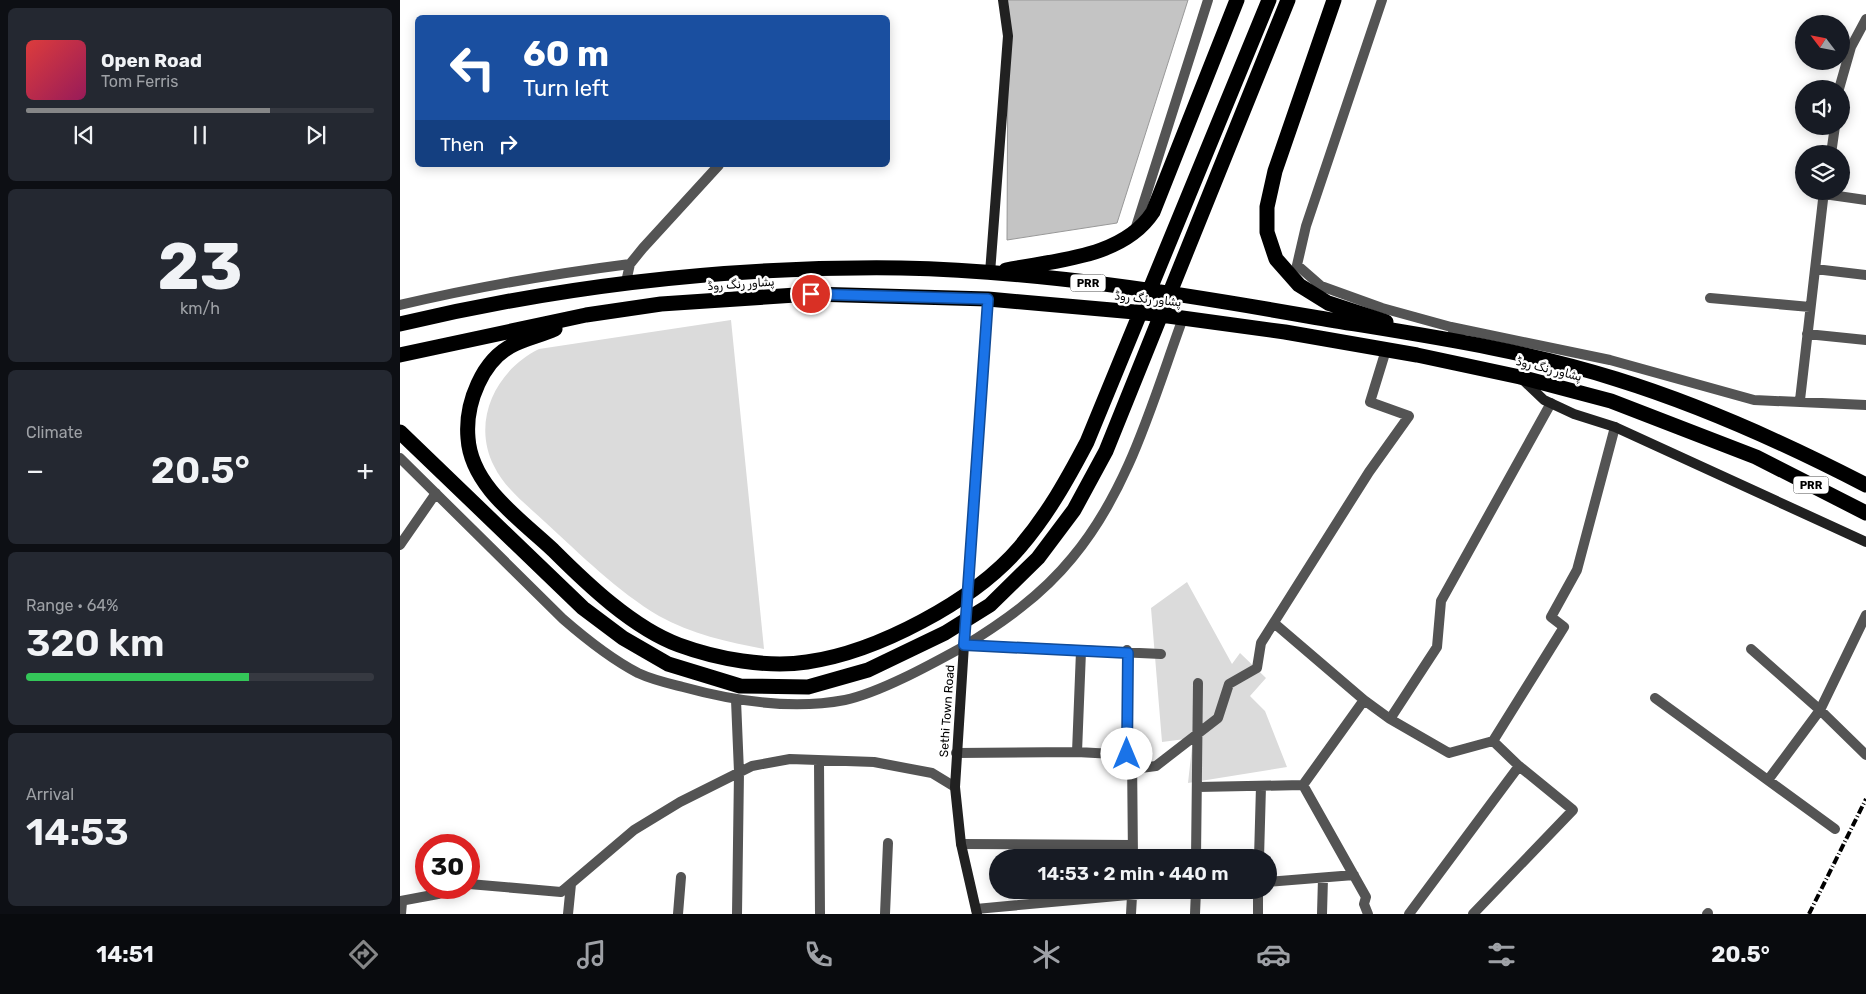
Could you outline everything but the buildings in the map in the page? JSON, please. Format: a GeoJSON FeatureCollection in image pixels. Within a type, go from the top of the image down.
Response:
{"type":"FeatureCollection","features":[{"type":"Feature","properties":{"kind":"highway"},"geometry":{"type":"LineString","coordinates":[[990,273],[1101,250],[1133,234],[1146,222],[1152,212],[1237,0]]}},
{"type":"Feature","properties":{"kind":"highway"},"geometry":{"type":"LineString","coordinates":[[586,315],[514,344],[498,356],[480,381],[468,415],[467,437],[470,456],[476,470],[487,486],[595,591],[635,620],[678,645],[740,662],[806,662],[868,646],[937,613],[977,586],[1019,549],[1057,499],[1086,442],[1268,0]]}},
{"type":"Feature","properties":{"kind":"highway"},"geometry":{"type":"LineString","coordinates":[[400,432],[583,608],[624,638],[668,664],[740,686],[808,687],[868,670],[945,634],[990,605],[1038,558],[1074,510],[1106,451],[1288,0]]}},
{"type":"Feature","properties":{"kind":"highway"},"geometry":{"type":"LineString","coordinates":[[1334,0],[1275,171],[1267,207],[1267,232],[1276,259],[1299,285],[1328,303],[1420,335]]}},
{"type":"Feature","properties":{"kind":"highway","name":"پشاور رنگ روڈ"},"geometry":{"type":"LineString","coordinates":[[400,324],[568,291],[626,282],[742,272],[901,268],[990,273],[1153,290],[1460,342],[1527,356],[1613,378],[1687,402],[1762,433],[1866,485]]}},
{"type":"Feature","properties":{"kind":"highway","name":"پشاور رنگ روڈ"},"geometry":{"type":"LineString","coordinates":[[400,355],[586,315],[661,304],[811,294],[988,299],[1183,318],[1285,332],[1386,350],[1520,377],[1611,401],[1756,457],[1866,513]]}},
{"type":"Feature","properties":{"kind":"street"},"geometry":{"type":"LineString","coordinates":[[990,273],[1008,36],[1003,0]]}},
{"type":"Feature","properties":{"kind":"street"},"geometry":{"type":"LineString","coordinates":[[1133,234],[1208,0]]}},
{"type":"Feature","properties":{"kind":"street"},"geometry":{"type":"LineString","coordinates":[[1382,0],[1306,226],[1297,265],[1321,286],[1382,308],[1451,327],[1610,360],[1754,400],[1800,400],[1866,405]]}},
{"type":"Feature","properties":{"kind":"street"},"geometry":{"type":"LineString","coordinates":[[1842,80],[1852,47],[1866,18]]}},
{"type":"Feature","properties":{"kind":"street"},"geometry":{"type":"LineString","coordinates":[[626,282],[630,264],[717,167]]}},
{"type":"Feature","properties":{"kind":"street"},"geometry":{"type":"LineString","coordinates":[[1850,197],[1866,200]]}},
{"type":"Feature","properties":{"kind":"street"},"geometry":{"type":"LineString","coordinates":[[1800,400],[1823,200]]}},
{"type":"Feature","properties":{"kind":"street"},"geometry":{"type":"LineString","coordinates":[[400,305],[468,289],[546,275],[630,264]]}},
{"type":"Feature","properties":{"kind":"street"},"geometry":{"type":"LineString","coordinates":[[1815,268],[1866,274]]}},
{"type":"Feature","properties":{"kind":"street"},"geometry":{"type":"LineString","coordinates":[[1710,298],[1810,307]]}},
{"type":"Feature","properties":{"kind":"street","name":"Sethi Town Road"},"geometry":{"type":"LineString","coordinates":[[977,912],[961,844],[955,787],[988,299]]}},
{"type":"Feature","properties":{"kind":"street"},"geometry":{"type":"LineString","coordinates":[[400,458],[512,571],[588,641],[626,666],[658,681],[736,700],[815,704],[848,700],[912,674],[964,645],[1021,608],[1073,558],[1128,469],[1183,318]]}},
{"type":"Feature","properties":{"kind":"street"},"geometry":{"type":"LineString","coordinates":[[1451,327],[1460,342]]}},
{"type":"Feature","properties":{"kind":"street"},"geometry":{"type":"LineString","coordinates":[[1807,334],[1866,340]]}},
{"type":"Feature","properties":{"kind":"street"},"geometry":{"type":"LineString","coordinates":[[1133,769],[1156,766],[1218,718],[1229,684],[1257,668],[1260,643],[1369,472],[1409,416],[1370,402],[1386,350]]}},
{"type":"Feature","properties":{"kind":"street"},"geometry":{"type":"LineString","coordinates":[[1520,377],[1544,400],[1574,414],[1615,427],[1866,542]]}},
{"type":"Feature","properties":{"kind":"street"},"geometry":{"type":"LineString","coordinates":[[1390,719],[1437,647],[1441,601],[1551,403]]}},
{"type":"Feature","properties":{"kind":"street"},"geometry":{"type":"LineString","coordinates":[[1274,623],[1364,700],[1390,719],[1450,753],[1493,741],[1564,627],[1551,617],[1577,570],[1615,427]]}},
{"type":"Feature","properties":{"kind":"street"},"geometry":{"type":"LineString","coordinates":[[400,545],[436,493]]}},
{"type":"Feature","properties":{"kind":"street"},"geometry":{"type":"LineString","coordinates":[[1768,780],[1820,710],[1866,615]]}},
{"type":"Feature","properties":{"kind":"street"},"geometry":{"type":"LineString","coordinates":[[964,645],[1161,654]]}},
{"type":"Feature","properties":{"kind":"street"},"geometry":{"type":"LineString","coordinates":[[1751,649],[1820,710],[1866,755]]}},
{"type":"Feature","properties":{"kind":"street"},"geometry":{"type":"LineString","coordinates":[[1077,752],[1081,651]]}},
{"type":"Feature","properties":{"kind":"street"},"geometry":{"type":"LineString","coordinates":[[1127,652],[1127,754]]}},
{"type":"Feature","properties":{"kind":"street"},"geometry":{"type":"LineString","coordinates":[[1196,849],[1198,683]]}},
{"type":"Feature","properties":{"kind":"street"},"geometry":{"type":"LineString","coordinates":[[1655,698],[1835,829]]}},
{"type":"Feature","properties":{"kind":"street"},"geometry":{"type":"LineString","coordinates":[[736,700],[739,772],[737,914]]}},
{"type":"Feature","properties":{"kind":"street"},"geometry":{"type":"LineString","coordinates":[[1303,785],[1364,700]]}},
{"type":"Feature","properties":{"kind":"street"},"geometry":{"type":"LineString","coordinates":[[1473,914],[1572,810],[1519,766],[1493,741]]}},
{"type":"Feature","properties":{"kind":"street"},"geometry":{"type":"LineString","coordinates":[[956,753],[1077,752],[1132,755],[1132,849]]}},
{"type":"Feature","properties":{"kind":"street"},"geometry":{"type":"LineString","coordinates":[[480,885],[561,892],[634,830],[680,802],[752,766],[790,759],[874,762],[932,772],[955,787]]}},
{"type":"Feature","properties":{"kind":"street"},"geometry":{"type":"LineString","coordinates":[[819,761],[820,914]]}},
{"type":"Feature","properties":{"kind":"street"},"geometry":{"type":"LineString","coordinates":[[1409,914],[1519,766]]}},
{"type":"Feature","properties":{"kind":"street"},"geometry":{"type":"LineString","coordinates":[[1198,787],[1303,785]]}},
{"type":"Feature","properties":{"kind":"street"},"geometry":{"type":"LineString","coordinates":[[1303,785],[1366,897],[1364,904],[1368,914]]}},
{"type":"Feature","properties":{"kind":"street"},"geometry":{"type":"LineString","coordinates":[[1259,849],[1261,786]]}},
{"type":"Feature","properties":{"kind":"street"},"geometry":{"type":"LineString","coordinates":[[885,914],[888,843]]}},
{"type":"Feature","properties":{"kind":"street"},"geometry":{"type":"LineString","coordinates":[[961,844],[1132,846]]}},
{"type":"Feature","properties":{"kind":"street"},"geometry":{"type":"LineString","coordinates":[[1277,881],[1354,876]]}},
{"type":"Feature","properties":{"kind":"street"},"geometry":{"type":"LineString","coordinates":[[678,914],[681,877]]}},
{"type":"Feature","properties":{"kind":"street"},"geometry":{"type":"LineString","coordinates":[[1322,914],[1323,878]]}},
{"type":"Feature","properties":{"kind":"street"},"geometry":{"type":"LineString","coordinates":[[568,914],[571,884]]}},
{"type":"Feature","properties":{"kind":"street"},"geometry":{"type":"LineString","coordinates":[[401,914],[401,901],[415,898]]}},
{"type":"Feature","properties":{"kind":"street"},"geometry":{"type":"LineString","coordinates":[[977,912],[1090,899]]}},
{"type":"Feature","properties":{"kind":"street"},"geometry":{"type":"LineString","coordinates":[[1131,914],[1133,899]]}},
{"type":"Feature","properties":{"kind":"street"},"geometry":{"type":"LineString","coordinates":[[1195,914],[1196,899]]}},
{"type":"Feature","properties":{"kind":"street"},"geometry":{"type":"LineString","coordinates":[[1258,899],[1258,914]]}},
{"type":"Feature","properties":{"kind":"shaded area"},"geometry":{"type":"Polygon","coordinates":[[[731,320],[764,649],[723,640],[684,628],[659,616],[614,584],[524,503],[504,482],[494,466],[485,432],[492,398],[500,383],[524,358],[539,349],[731,320]]]}},
{"type":"Feature","properties":{"kind":"shaded area"},"geometry":{"type":"Polygon","coordinates":[[[1187,582],[1232,664],[1240,653],[1266,678],[1250,696],[1265,711],[1287,767],[1188,783],[1193,738],[1162,742],[1151,608],[1187,582]]]}},
{"type":"Feature","properties":{"kind":"railway"},"geometry":{"type":"LineString","coordinates":[[1809,914],[1866,799]]}},
{"type":"Feature","properties":{"kind":"route"},"geometry":{"type":"LineString","coordinates":[[811,294],[988,299],[964,645],[1128,653],[1127,754]]}}]}
